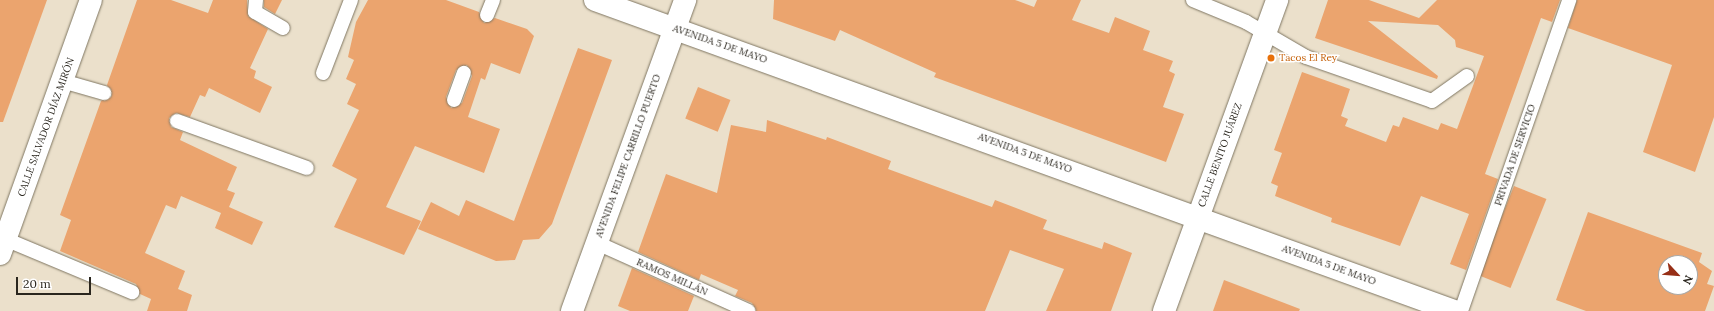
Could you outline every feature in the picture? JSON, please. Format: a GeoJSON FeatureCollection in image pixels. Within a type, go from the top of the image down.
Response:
{"type":"FeatureCollection","features":[{"type":"Feature","properties":{"kind":"main road","name":"CALLE SALVADOR DÍAZ MIRÓN"},"geometry":{"type":"LineString","coordinates":[[3,247],[91,0]]}},
{"type":"Feature","properties":{"kind":"main road","name":"AVENIDA 5 DE MAYO"},"geometry":{"type":"LineString","coordinates":[[595,0],[1454,311]]}},
{"type":"Feature","properties":{"kind":"main road","name":"AVENIDA FELIPE CARRILLO PUERTO"},"geometry":{"type":"LineString","coordinates":[[572,311],[685,0]]}},
{"type":"Feature","properties":{"kind":"main road","name":"CALLE BENITO JUÁREZ"},"geometry":{"type":"LineString","coordinates":[[1164,311],[1277,0]]}},
{"type":"Feature","properties":{"kind":"lane"},"geometry":{"type":"LineString","coordinates":[[256,0],[255,12],[284,28]]}},
{"type":"Feature","properties":{"kind":"lane"},"geometry":{"type":"LineString","coordinates":[[323,72],[351,0]]}},
{"type":"Feature","properties":{"kind":"lane"},"geometry":{"type":"LineString","coordinates":[[487,15],[493,0]]}},
{"type":"Feature","properties":{"kind":"lane"},"geometry":{"type":"LineString","coordinates":[[1193,0],[1264,34],[1306,57],[1432,101],[1467,76]]}},
{"type":"Feature","properties":{"kind":"lane","name":"PRIVADA DE SERVICIO"},"geometry":{"type":"LineString","coordinates":[[1461,311],[1569,0]]}},
{"type":"Feature","properties":{"kind":"lane"},"geometry":{"type":"LineString","coordinates":[[454,100],[464,73]]}},
{"type":"Feature","properties":{"kind":"lane"},"geometry":{"type":"LineString","coordinates":[[62,81],[104,93]]}},
{"type":"Feature","properties":{"kind":"lane"},"geometry":{"type":"LineString","coordinates":[[177,121],[307,168]]}},
{"type":"Feature","properties":{"kind":"lane","name":"RAMOS MILLÁN"},"geometry":{"type":"LineString","coordinates":[[597,243],[748,311]]}},
{"type":"Feature","properties":{"kind":"lane"},"geometry":{"type":"LineString","coordinates":[[3,247],[132,292]]}},
{"type":"Feature","properties":{"kind":"building"},"geometry":{"type":"Polygon","coordinates":[[[0,0],[47,0],[3,122],[0,122],[0,0]]]}},
{"type":"Feature","properties":{"kind":"building"},"geometry":{"type":"Polygon","coordinates":[[[137,0],[171,0],[208,13],[213,0],[247,0],[248,16],[268,29],[250,68],[256,71],[254,78],[272,87],[260,113],[209,88],[205,97],[200,95],[190,117],[176,113],[169,118],[171,127],[183,132],[180,140],[237,167],[227,190],[235,193],[229,207],[263,222],[252,245],[215,228],[221,213],[181,196],[176,209],[166,205],[145,253],[185,271],[178,289],[192,295],[187,311],[147,311],[151,299],[140,294],[136,284],[60,251],[71,220],[60,215],[101,101],[112,96],[107,85],[137,0]]]}},
{"type":"Feature","properties":{"kind":"building"},"geometry":{"type":"Polygon","coordinates":[[[264,0],[282,0],[275,14],[264,7],[264,0]]]}},
{"type":"Feature","properties":{"kind":"building"},"geometry":{"type":"Polygon","coordinates":[[[368,0],[446,0],[479,12],[484,23],[495,18],[527,29],[534,36],[520,74],[491,63],[485,80],[481,78],[468,117],[500,129],[484,173],[415,146],[386,207],[421,221],[404,255],[334,227],[357,179],[332,166],[359,110],[347,104],[356,84],[346,79],[354,60],[348,57],[356,22],[368,0]],[[467,65],[456,70],[446,97],[451,108],[462,103],[472,76],[467,65]]]}},
{"type":"Feature","properties":{"kind":"building"},"geometry":{"type":"Polygon","coordinates":[[[774,0],[1015,0],[1034,7],[1037,0],[1081,0],[1072,20],[1109,33],[1115,17],[1150,31],[1143,50],[1173,61],[1169,71],[1175,74],[1163,107],[1184,114],[1166,162],[934,77],[936,73],[840,30],[835,41],[773,19],[774,0]]]}},
{"type":"Feature","properties":{"kind":"building"},"geometry":{"type":"Polygon","coordinates":[[[1328,0],[1369,0],[1419,18],[1437,0],[1560,0],[1552,22],[1541,18],[1485,174],[1498,179],[1466,270],[1450,264],[1469,214],[1421,196],[1400,246],[1331,222],[1332,218],[1275,196],[1278,186],[1271,183],[1282,153],[1274,150],[1302,72],[1350,89],[1341,116],[1348,119],[1345,126],[1386,142],[1393,125],[1399,127],[1403,117],[1438,130],[1441,123],[1457,129],[1484,56],[1456,47],[1455,40],[1438,25],[1368,21],[1438,76],[1437,79],[1315,38],[1328,0]]]}},
{"type":"Feature","properties":{"kind":"building"},"geometry":{"type":"Polygon","coordinates":[[[1577,0],[1714,0],[1714,117],[1695,172],[1643,152],[1672,65],[1568,28],[1577,0]]]}},
{"type":"Feature","properties":{"kind":"building"},"geometry":{"type":"Polygon","coordinates":[[[578,48],[612,60],[552,224],[539,239],[523,240],[515,260],[496,261],[418,229],[431,202],[459,216],[466,200],[514,221],[578,48]]]}},
{"type":"Feature","properties":{"kind":"building"},"geometry":{"type":"Polygon","coordinates":[[[698,87],[730,100],[718,132],[685,119],[698,87]]]}},
{"type":"Feature","properties":{"kind":"building"},"geometry":{"type":"Polygon","coordinates":[[[767,120],[826,140],[827,137],[891,161],[888,169],[992,207],[995,200],[1047,220],[1043,229],[1102,249],[1104,242],[1132,253],[1111,311],[1046,311],[1064,269],[1010,250],[985,311],[756,311],[752,303],[735,296],[738,290],[701,274],[699,280],[638,252],[666,174],[717,193],[731,125],[766,132],[767,120]]]}},
{"type":"Feature","properties":{"kind":"building"},"geometry":{"type":"Polygon","coordinates":[[[1514,186],[1546,199],[1510,288],[1478,275],[1514,186]]]}},
{"type":"Feature","properties":{"kind":"building"},"geometry":{"type":"Polygon","coordinates":[[[1588,212],[1702,253],[1699,262],[1712,271],[1707,284],[1714,286],[1705,311],[1586,311],[1556,300],[1588,212]]]}},
{"type":"Feature","properties":{"kind":"building"},"geometry":{"type":"Polygon","coordinates":[[[632,268],[694,296],[688,311],[630,311],[618,306],[632,268]]]}},
{"type":"Feature","properties":{"kind":"building"},"geometry":{"type":"Polygon","coordinates":[[[1224,280],[1300,309],[1299,311],[1213,311],[1224,280]]]}},
{"type":"Feature","properties":{"kind":"place","name":"Tacos El Rey"},"geometry":{"type":"Point","coordinates":[1271,58]}}]}
